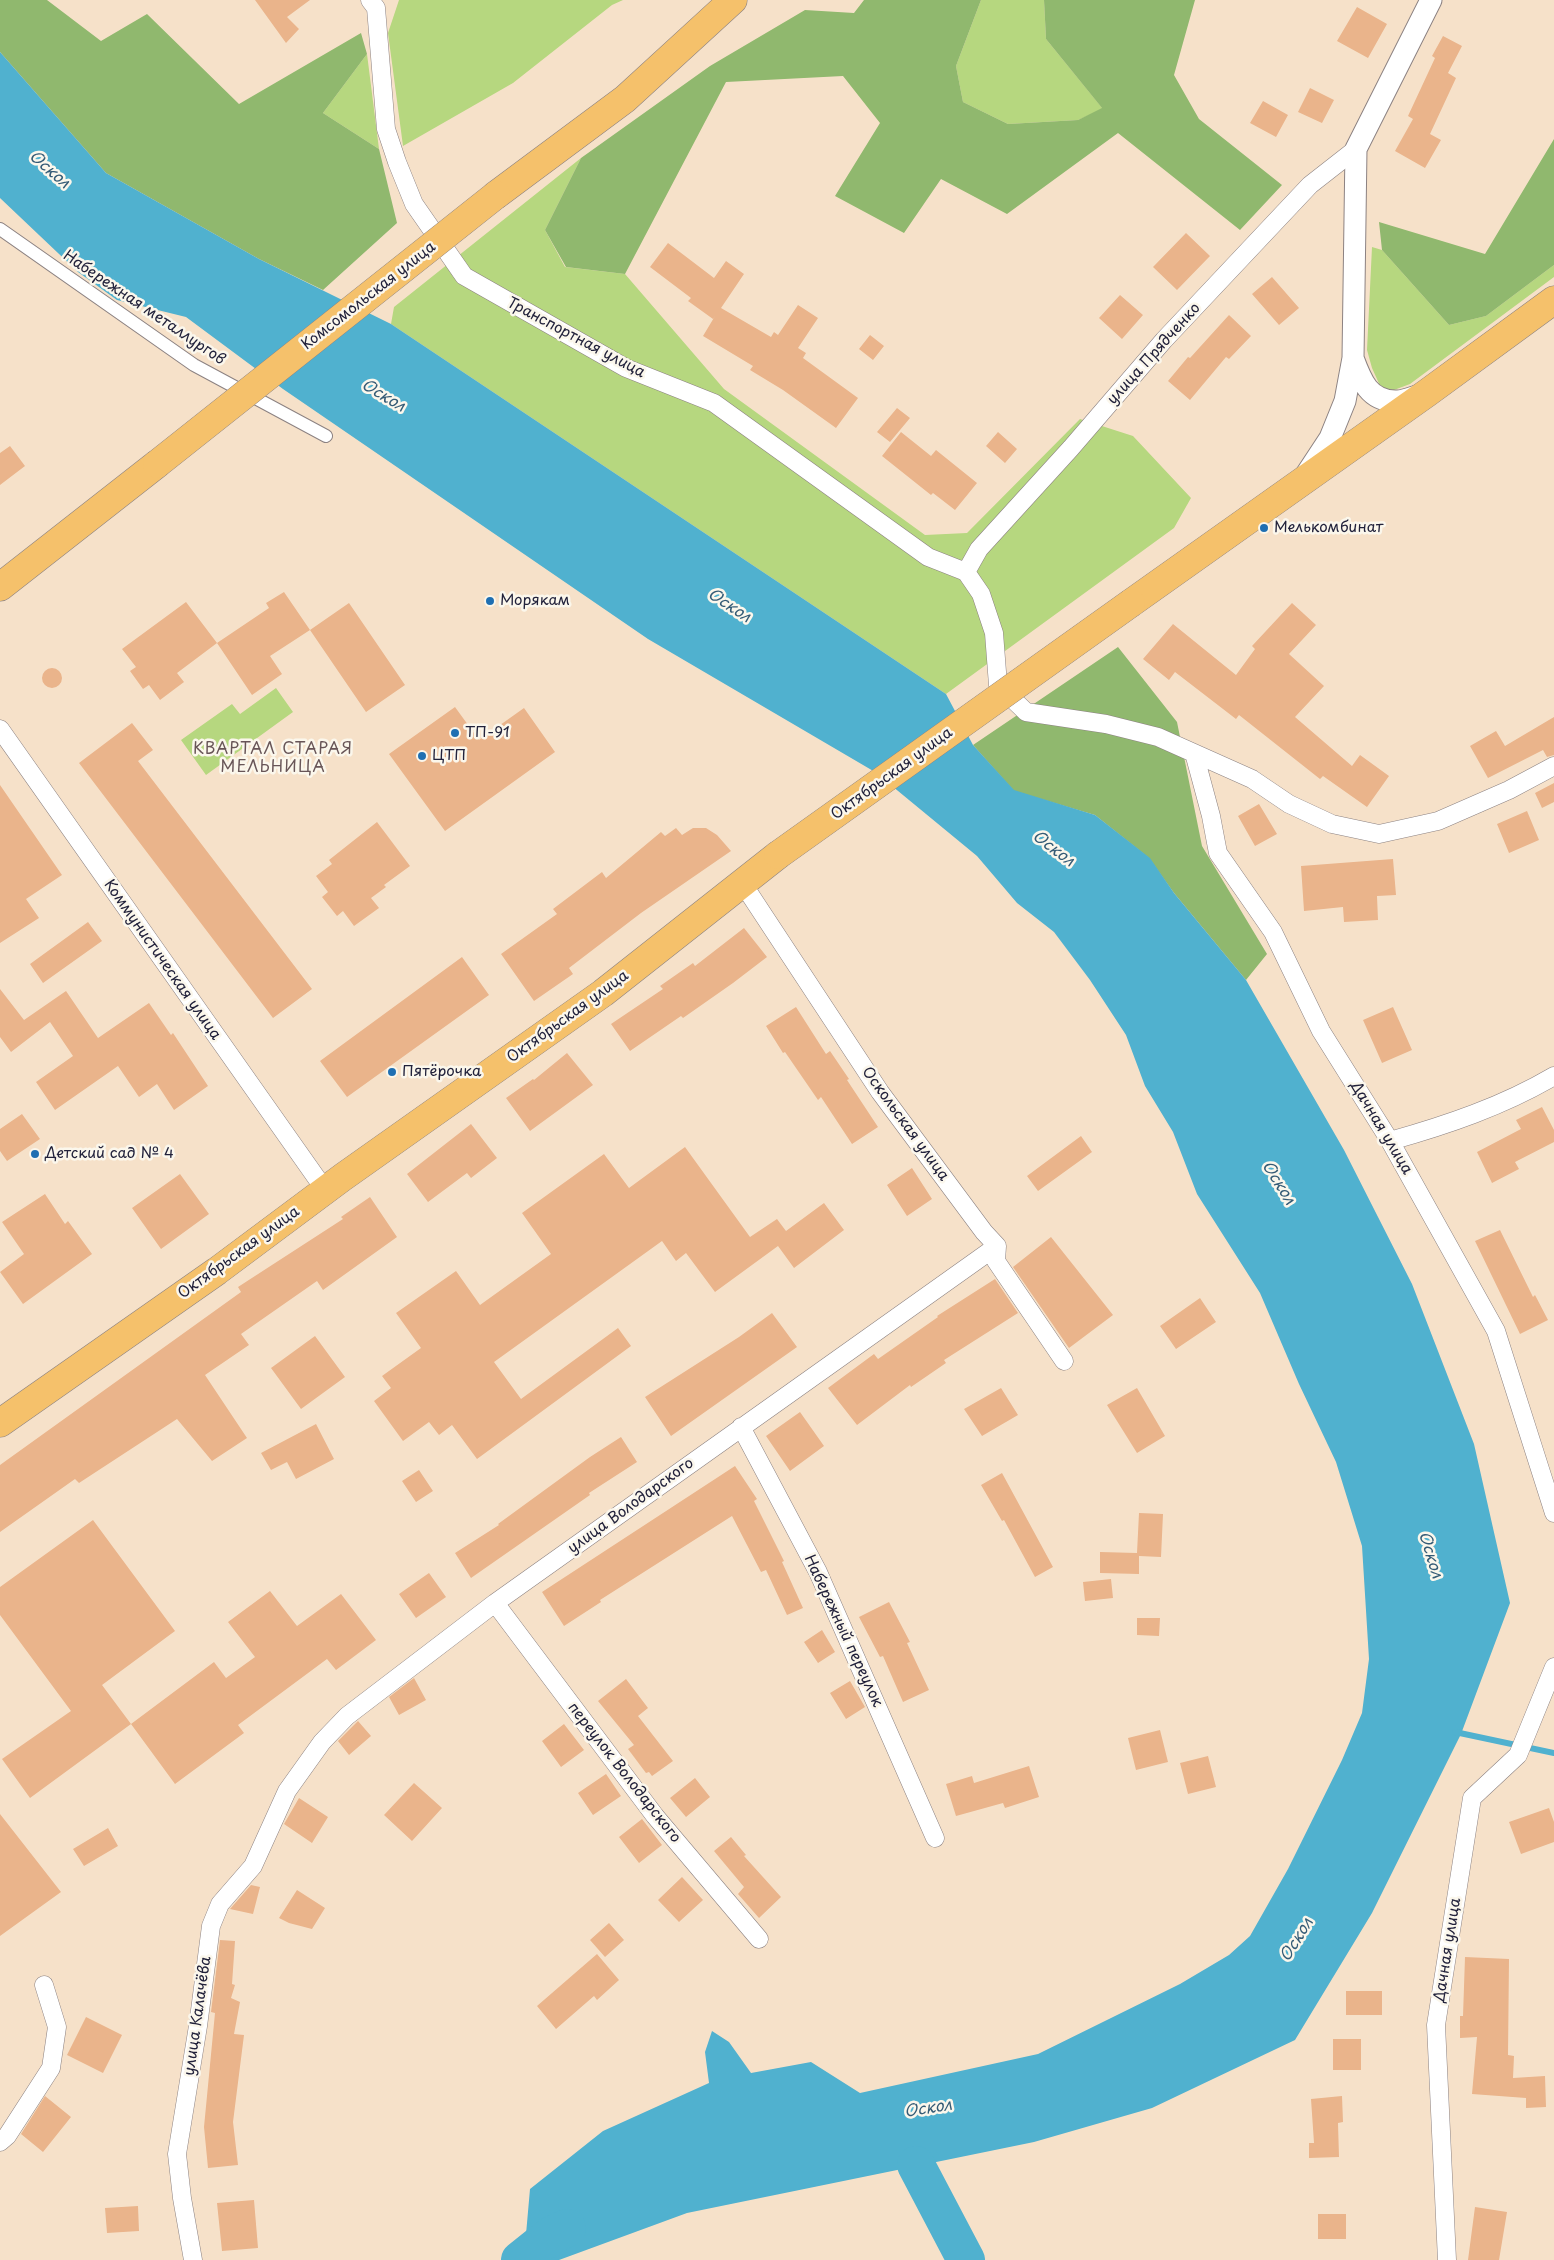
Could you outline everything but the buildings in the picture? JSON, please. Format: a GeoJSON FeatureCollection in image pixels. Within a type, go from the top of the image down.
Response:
{"type":"FeatureCollection","features":[{"type":"Feature","properties":{"kind":"main road","name":"Комсомольская улица"},"geometry":{"type":"LineString","coordinates":[[0,587],[496,195],[625,99],[733,0]]}},
{"type":"Feature","properties":{"kind":"main road","name":"улица Прядченко"},"geometry":{"type":"LineString","coordinates":[[1131,603],[1299,485],[1554,300]]}},
{"type":"Feature","properties":{"kind":"main road","name":"Октябрьская улица"},"geometry":{"type":"LineString","coordinates":[[0,1423],[217,1271],[325,1190],[603,993],[778,855],[1131,603]]}},
{"type":"Feature","properties":{"kind":"street","name":"Транспортная улица"},"geometry":{"type":"LineString","coordinates":[[370,0],[376,8],[386,129],[397,162],[414,204],[464,276],[626,368],[714,403],[928,556],[966,572]]}},
{"type":"Feature","properties":{"kind":"street","name":"улица Прядченко"},"geometry":{"type":"LineString","coordinates":[[966,572],[979,549],[1071,448],[1164,340],[1310,185],[1356,149],[1431,0]]}},
{"type":"Feature","properties":{"kind":"street","name":"улица Прядченко"},"geometry":{"type":"LineString","coordinates":[[1299,485],[1330,438],[1345,401],[1353,358],[1356,149]]}},
{"type":"Feature","properties":{"kind":"street","name":"Набережная металлургов"},"geometry":{"type":"LineString","coordinates":[[0,229],[194,365],[326,436]]}},
{"type":"Feature","properties":{"kind":"street","name":"улица Прядченко"},"geometry":{"type":"LineString","coordinates":[[1353,358],[1363,384],[1375,396],[1396,401],[1427,393]]}},
{"type":"Feature","properties":{"kind":"street"},"geometry":{"type":"LineString","coordinates":[[966,572],[982,594],[994,633],[998,685],[1026,712],[1106,724],[1158,736],[1252,779],[1289,804],[1332,824],[1379,834],[1438,821],[1509,790],[1554,766]]}},
{"type":"Feature","properties":{"kind":"street","name":"Коммунистическая улица"},"geometry":{"type":"LineString","coordinates":[[0,729],[325,1190]]}},
{"type":"Feature","properties":{"kind":"street","name":"Дачная улица"},"geometry":{"type":"LineString","coordinates":[[1194,753],[1211,816],[1218,853],[1273,932],[1321,1031],[1390,1141],[1496,1331],[1554,1513]]}},
{"type":"Feature","properties":{"kind":"street","name":"Оскольская улица"},"geometry":{"type":"LineString","coordinates":[[743,884],[880,1092],[984,1232],[997,1246]]}},
{"type":"Feature","properties":{"kind":"street"},"geometry":{"type":"LineString","coordinates":[[1390,1141],[1441,1127],[1530,1090],[1554,1076]]}},
{"type":"Feature","properties":{"kind":"street"},"geometry":{"type":"LineString","coordinates":[[997,1246],[996,1261],[1064,1361]]}},
{"type":"Feature","properties":{"kind":"street","name":"улица Володарского"},"geometry":{"type":"LineString","coordinates":[[287,1790],[322,1742],[347,1716],[495,1603],[997,1246]]}},
{"type":"Feature","properties":{"kind":"street","name":"Набережный переулок"},"geometry":{"type":"LineString","coordinates":[[741,1428],[818,1572],[935,1838]]}},
{"type":"Feature","properties":{"kind":"street","name":"переулок Володарского"},"geometry":{"type":"LineString","coordinates":[[495,1603],[655,1816],[759,1939]]}},
{"type":"Feature","properties":{"kind":"street","name":"Дачная улица"},"geometry":{"type":"LineString","coordinates":[[1447,2260],[1436,2025],[1472,1798],[1518,1755],[1554,1667]]}},
{"type":"Feature","properties":{"kind":"street","name":"улица Калачёва"},"geometry":{"type":"LineString","coordinates":[[193,2260],[182,2198],[177,2154],[198,2026],[211,1926],[220,1904],[252,1866],[287,1790]]}},
{"type":"Feature","properties":{"kind":"street"},"geometry":{"type":"LineString","coordinates":[[0,2142],[7,2136],[51,2068],[57,2027],[44,1985]]}},
{"type":"Feature","properties":{"kind":"green space"},"geometry":{"type":"Polygon","coordinates":[[[0,0],[47,0],[101,41],[147,14],[239,104],[361,33],[367,54],[323,113],[379,149],[397,223],[323,290],[259,259],[106,173],[0,52],[0,0]]]}},
{"type":"Feature","properties":{"kind":"green space"},"geometry":{"type":"Polygon","coordinates":[[[399,0],[623,0],[612,5],[513,83],[403,146],[388,33],[399,0]]]}},
{"type":"Feature","properties":{"kind":"green space"},"geometry":{"type":"Polygon","coordinates":[[[864,0],[981,0],[956,66],[963,102],[1008,124],[1078,120],[1102,108],[1046,39],[1044,0],[1195,0],[1174,75],[1199,119],[1282,185],[1240,230],[1118,133],[1007,214],[941,179],[904,233],[835,196],[880,123],[843,76],[726,82],[625,274],[566,267],[545,230],[581,158],[710,66],[805,10],[854,13],[864,0]]]}},
{"type":"Feature","properties":{"kind":"green space"},"geometry":{"type":"Polygon","coordinates":[[[981,0],[1044,0],[1046,39],[1103,109],[1078,120],[1008,124],[963,102],[956,66],[981,0]]]}},
{"type":"Feature","properties":{"kind":"green space"},"geometry":{"type":"Polygon","coordinates":[[[367,54],[379,149],[323,113],[367,54]]]}},
{"type":"Feature","properties":{"kind":"green space"},"geometry":{"type":"Polygon","coordinates":[[[1554,139],[1554,265],[1486,316],[1449,325],[1382,250],[1379,222],[1485,254],[1554,139]]]}},
{"type":"Feature","properties":{"kind":"green space"},"geometry":{"type":"Polygon","coordinates":[[[581,158],[545,230],[565,267],[625,274],[724,389],[925,535],[967,533],[1080,419],[1133,436],[1191,498],[1174,528],[946,694],[391,324],[394,307],[581,158]]]}},
{"type":"Feature","properties":{"kind":"green space"},"geometry":{"type":"Polygon","coordinates":[[[1372,247],[1382,250],[1449,325],[1486,316],[1554,265],[1554,277],[1410,384],[1394,390],[1381,388],[1372,368],[1367,350],[1372,247]]]}},
{"type":"Feature","properties":{"kind":"green space"},"geometry":{"type":"Polygon","coordinates":[[[1118,647],[1177,722],[1202,846],[1267,954],[1246,980],[1174,893],[1149,858],[1095,815],[1014,791],[973,745],[1118,647]]]}},
{"type":"Feature","properties":{"kind":"green space"},"geometry":{"type":"Polygon","coordinates":[[[276,688],[293,712],[206,775],[181,740],[232,704],[240,714],[276,688]]]}},
{"type":"Feature","properties":{"kind":"water"},"geometry":{"type":"Polygon","coordinates":[[[0,52],[106,173],[259,259],[391,324],[946,694],[973,745],[1014,790],[1095,815],[1150,858],[1174,893],[1246,980],[1344,1150],[1412,1284],[1474,1444],[1510,1603],[1461,1734],[1372,1913],[1295,2040],[1152,2108],[1034,2142],[687,2213],[559,2260],[531,2260],[524,2257],[530,2189],[603,2131],[709,2083],[705,2052],[712,2031],[729,2042],[751,2073],[811,2062],[860,2093],[1038,2054],[1180,1984],[1229,1955],[1250,1936],[1288,1869],[1342,1760],[1362,1713],[1369,1659],[1362,1546],[1336,1462],[1299,1384],[1260,1293],[1197,1194],[1173,1132],[1145,1086],[1126,1035],[1090,980],[1054,932],[1017,903],[977,856],[875,772],[648,639],[283,389],[186,317],[117,300],[78,272],[0,198],[0,52]]]}},
{"type":"Feature","properties":{"kind":"waterway"},"geometry":{"type":"LineString","coordinates":[[1455,1732],[1554,1753]]}},
{"type":"Feature","properties":{"kind":"waterway"},"geometry":{"type":"LineString","coordinates":[[916,2165],[966,2260]]}},
{"type":"Feature","properties":{"kind":"waterway","name":"Оскол"},"geometry":{"type":"LineString","coordinates":[[520,2260],[550,2236],[567,2228]]}},
{"type":"Feature","properties":{"kind":"place","name":"Мелькомбинат"},"geometry":{"type":"Point","coordinates":[1264,528]}},
{"type":"Feature","properties":{"kind":"place","name":"Морякам"},"geometry":{"type":"Point","coordinates":[490,601]}},
{"type":"Feature","properties":{"kind":"place","name":"ТП-91"},"geometry":{"type":"Point","coordinates":[455,733]}},
{"type":"Feature","properties":{"kind":"place","name":"ЦТП"},"geometry":{"type":"Point","coordinates":[422,756]}},
{"type":"Feature","properties":{"kind":"place","name":"Пятёрочка"},"geometry":{"type":"Point","coordinates":[392,1072]}},
{"type":"Feature","properties":{"kind":"place","name":"Детский сад № 4"},"geometry":{"type":"Point","coordinates":[35,1154]}},
{"type":"Feature","properties":{"kind":"district","name":"КВАРТАЛ СТАРАЯ МЕЛЬНИЦА"},"geometry":{"type":"Point","coordinates":[273,759]}}]}
